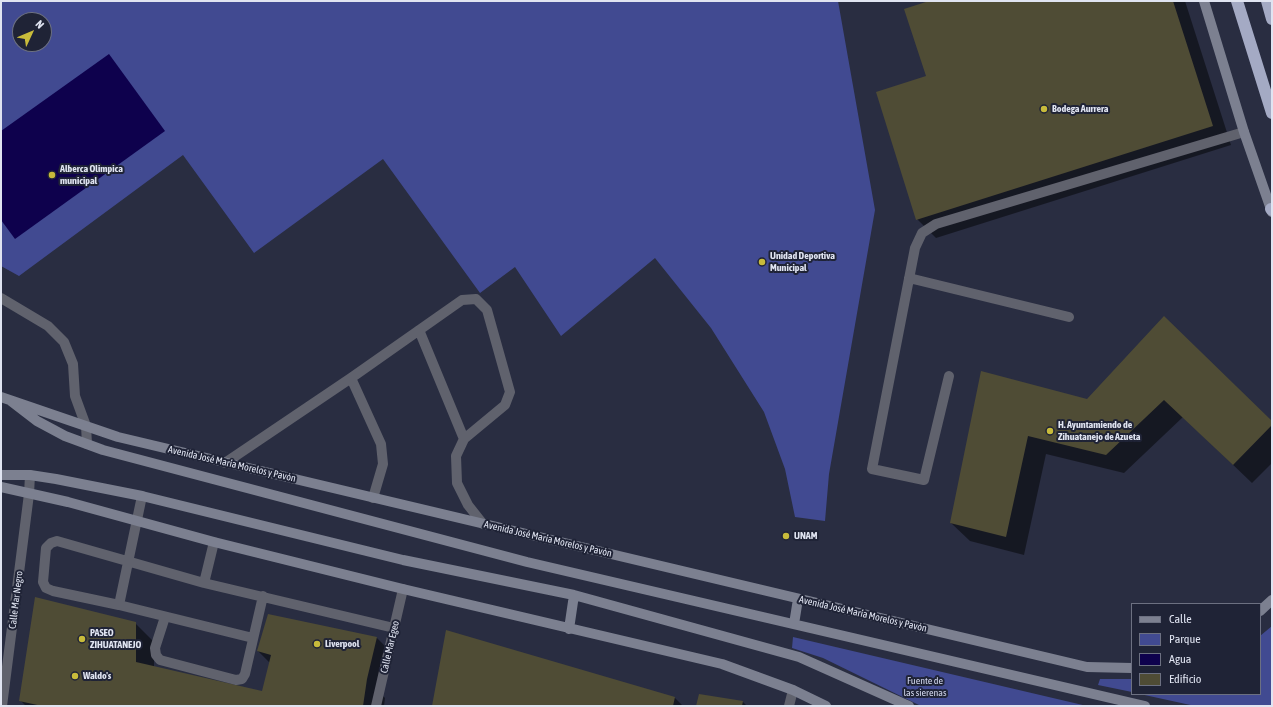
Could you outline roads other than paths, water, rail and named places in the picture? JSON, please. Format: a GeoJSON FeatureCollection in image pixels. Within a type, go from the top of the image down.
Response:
{"type":"FeatureCollection","features":[{"type":"Feature","properties":{"kind":"highway"},"geometry":{"type":"LineString","coordinates":[[1237,1],[1272,113]]}},
{"type":"Feature","properties":{"kind":"highway"},"geometry":{"type":"LineString","coordinates":[[1267,1],[1272,19]]}},
{"type":"Feature","properties":{"kind":"main road"},"geometry":{"type":"LineString","coordinates":[[1204,1],[1244,132],[1272,210]]}},
{"type":"Feature","properties":{"kind":"main road","name":"Avenida José María Morelos y Pavón"},"geometry":{"type":"LineString","coordinates":[[1,397],[118,437],[225,463],[1087,667],[1131,668]]}},
{"type":"Feature","properties":{"kind":"main road","name":"Avenida José María Morelos y Pavón"},"geometry":{"type":"LineString","coordinates":[[11,401],[37,421],[65,436],[111,452],[527,562],[1145,706]]}},
{"type":"Feature","properties":{"kind":"main road"},"geometry":{"type":"LineString","coordinates":[[1,475],[30,475],[142,496],[404,560],[574,595],[799,657],[909,706]]}},
{"type":"Feature","properties":{"kind":"main road"},"geometry":{"type":"LineString","coordinates":[[1,487],[68,502],[214,542],[403,589],[722,664],[793,690],[826,706]]}},
{"type":"Feature","properties":{"kind":"main road"},"geometry":{"type":"LineString","coordinates":[[569,629],[574,595]]}},
{"type":"Feature","properties":{"kind":"main road"},"geometry":{"type":"LineString","coordinates":[[794,624],[798,599]]}},
{"type":"Feature","properties":{"kind":"main road"},"geometry":{"type":"LineString","coordinates":[[1261,610],[1272,600]]}},
{"type":"Feature","properties":{"kind":"street"},"geometry":{"type":"LineString","coordinates":[[949,376],[924,480],[872,469],[915,248],[922,233],[936,224],[1244,132]]}},
{"type":"Feature","properties":{"kind":"street"},"geometry":{"type":"LineString","coordinates":[[909,278],[1069,317]]}},
{"type":"Feature","properties":{"kind":"street"},"geometry":{"type":"LineString","coordinates":[[1,298],[48,326],[64,342],[73,364],[76,396],[86,426],[87,444]]}},
{"type":"Feature","properties":{"kind":"street"},"geometry":{"type":"LineString","coordinates":[[225,463],[351,378],[462,300],[476,300],[487,310],[510,392],[505,405],[464,439],[456,456],[457,483],[468,505],[483,524]]}},
{"type":"Feature","properties":{"kind":"street"},"geometry":{"type":"LineString","coordinates":[[419,330],[464,439]]}},
{"type":"Feature","properties":{"kind":"street"},"geometry":{"type":"LineString","coordinates":[[351,378],[381,444],[382,464],[374,498]]}},
{"type":"Feature","properties":{"kind":"street","name":"Calle Mar Negro"},"geometry":{"type":"LineString","coordinates":[[2,706],[29,494],[30,475]]}},
{"type":"Feature","properties":{"kind":"street"},"geometry":{"type":"LineString","coordinates":[[119,605],[142,496]]}},
{"type":"Feature","properties":{"kind":"street"},"geometry":{"type":"LineString","coordinates":[[253,638],[119,605],[53,591],[46,588],[43,582],[46,548],[50,543],[57,541],[204,583],[394,628]]}},
{"type":"Feature","properties":{"kind":"street"},"geometry":{"type":"LineString","coordinates":[[204,583],[214,542]]}},
{"type":"Feature","properties":{"kind":"street","name":"Calle Mar Egeo"},"geometry":{"type":"LineString","coordinates":[[376,706],[403,589]]}},
{"type":"Feature","properties":{"kind":"street"},"geometry":{"type":"LineString","coordinates":[[165,617],[155,648],[156,655],[160,660],[236,680],[242,679],[245,674],[263,596]]}},
{"type":"Feature","properties":{"kind":"street"},"geometry":{"type":"LineString","coordinates":[[789,706],[793,690]]}},
{"type":"Feature","properties":{"kind":"water","name":"Alberca Olimpica municipal"},"geometry":{"type":"Polygon","coordinates":[[[109,54],[165,131],[15,239],[1,220],[1,131],[109,54]]]}},
{"type":"Feature","properties":{"kind":"place","name":"Bodega Aurrera"},"geometry":{"type":"Point","coordinates":[1044,109]}},
{"type":"Feature","properties":{"kind":"place","name":"Alberca Olimpica municipal"},"geometry":{"type":"Point","coordinates":[52,175]}},
{"type":"Feature","properties":{"kind":"place","name":"Unidad Deportiva Municipal"},"geometry":{"type":"Point","coordinates":[762,262]}},
{"type":"Feature","properties":{"kind":"place","name":"H. Ayuntamiendo de Zihuatanejo de Azueta"},"geometry":{"type":"Point","coordinates":[1050,431]}},
{"type":"Feature","properties":{"kind":"place","name":"UNAM"},"geometry":{"type":"Point","coordinates":[786,536]}},
{"type":"Feature","properties":{"kind":"place","name":"PASEO ZIHUATANEJO"},"geometry":{"type":"Point","coordinates":[82,639]}},
{"type":"Feature","properties":{"kind":"place","name":"Liverpool"},"geometry":{"type":"Point","coordinates":[317,644]}},
{"type":"Feature","properties":{"kind":"place","name":"Waldo's"},"geometry":{"type":"Point","coordinates":[75,676]}},
{"type":"Feature","properties":{"kind":"park label","name":"Fuente de las sierenas"},"geometry":{"type":"Point","coordinates":[925,686]}}]}
